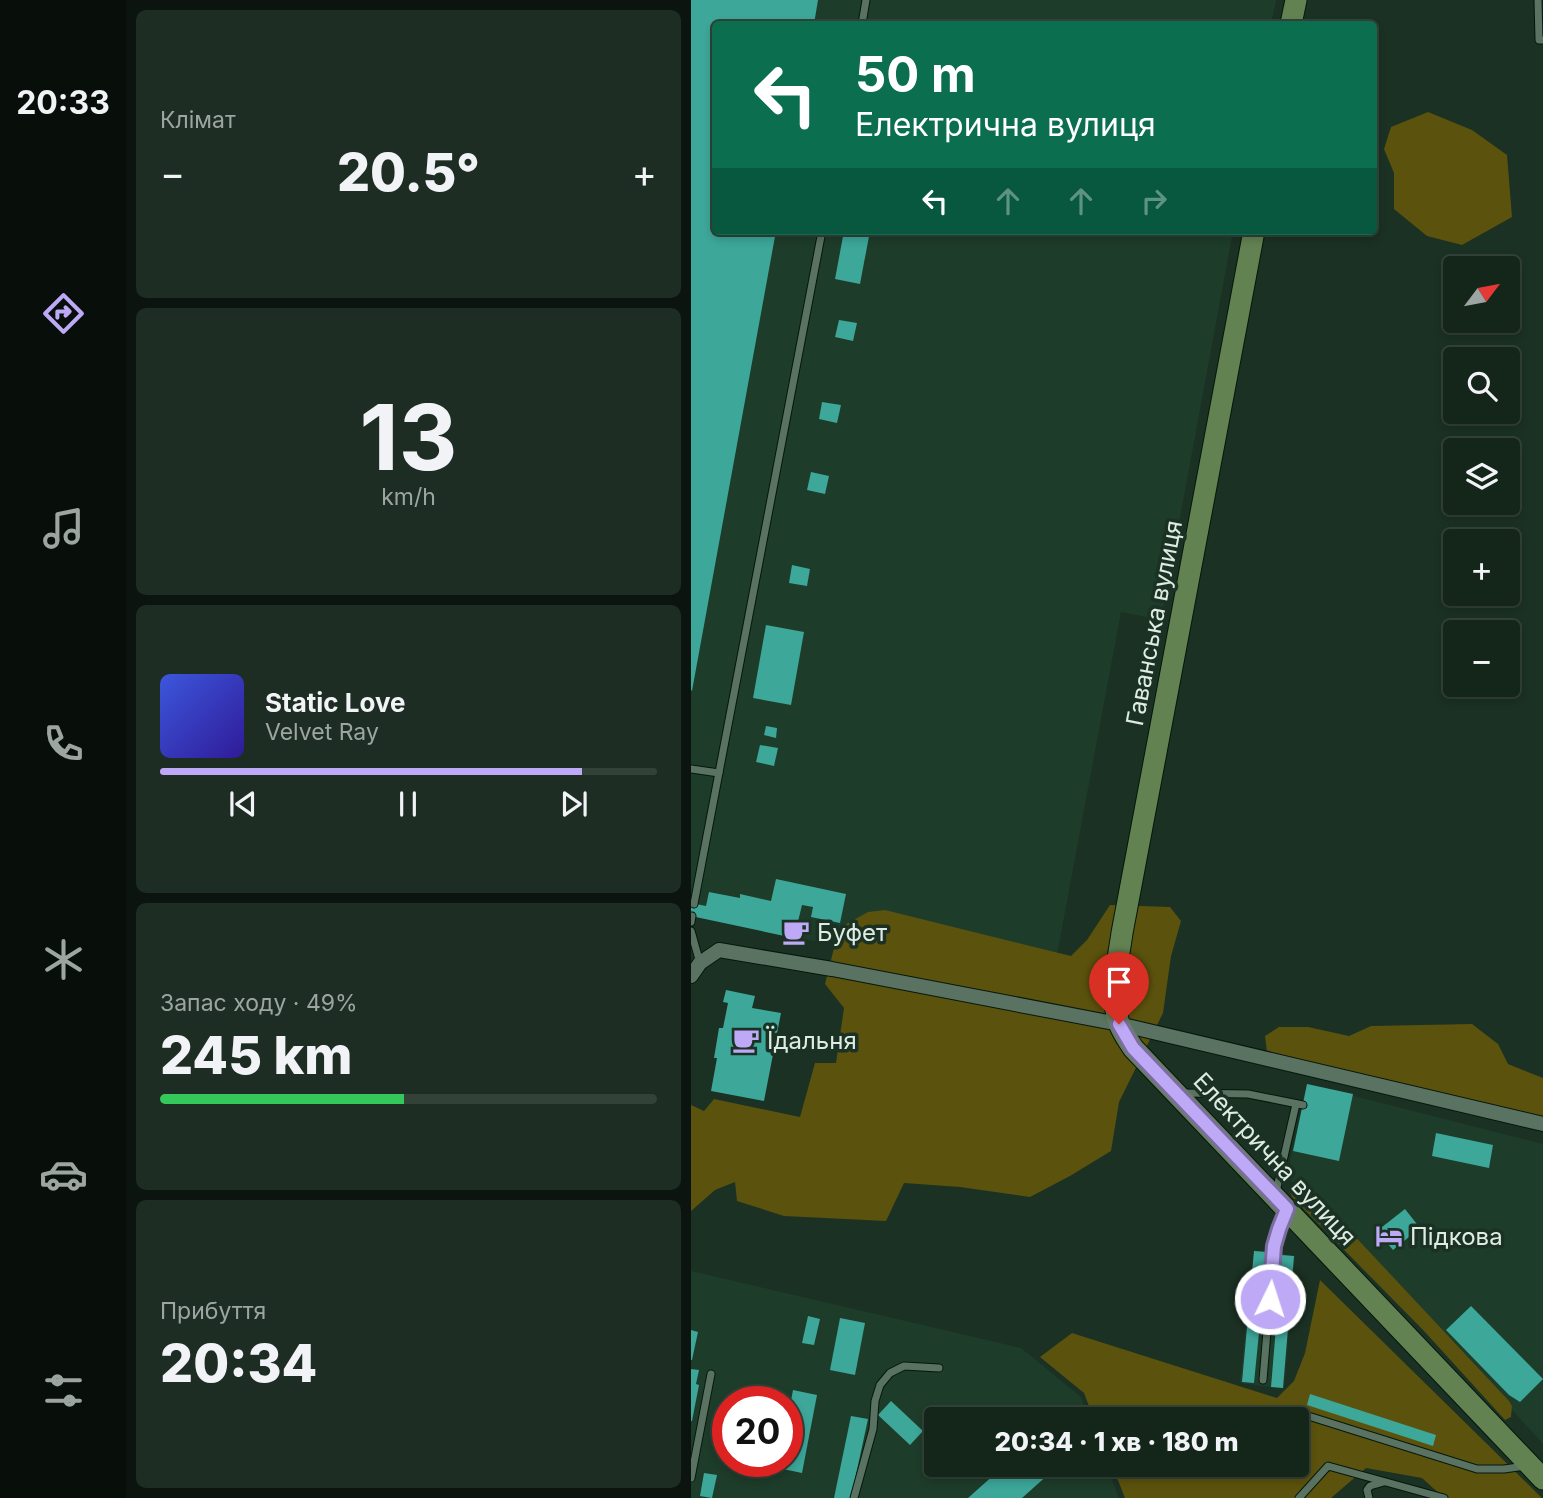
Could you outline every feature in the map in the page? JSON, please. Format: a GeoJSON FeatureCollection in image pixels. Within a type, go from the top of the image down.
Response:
{"type":"FeatureCollection","features":[{"type":"Feature","properties":{"kind":"street"},"geometry":{"type":"LineString","coordinates":[[1292,21],[1296,0]]}},
{"type":"Feature","properties":{"kind":"street","name":"Гаванська вулиця"},"geometry":{"type":"LineString","coordinates":[[1119,1024],[1114,987],[1122,933],[1253,235]]}},
{"type":"Feature","properties":{"kind":"street"},"geometry":{"type":"LineString","coordinates":[[691,976],[696,959],[719,950],[1119,1024],[1543,1124]]}},
{"type":"Feature","properties":{"kind":"street","name":"Електрична вулиця"},"geometry":{"type":"LineString","coordinates":[[1119,1024],[1133,1048],[1536,1472]]}},
{"type":"Feature","properties":{"kind":"lane"},"geometry":{"type":"LineString","coordinates":[[862,21],[866,0]]}},
{"type":"Feature","properties":{"kind":"lane"},"geometry":{"type":"LineString","coordinates":[[1538,0],[1541,40]]}},
{"type":"Feature","properties":{"kind":"lane"},"geometry":{"type":"LineString","coordinates":[[695,904],[821,235]]}},
{"type":"Feature","properties":{"kind":"lane"},"geometry":{"type":"LineString","coordinates":[[691,769],[719,773]]}},
{"type":"Feature","properties":{"kind":"lane"},"geometry":{"type":"LineString","coordinates":[[691,931],[696,959]]}},
{"type":"Feature","properties":{"kind":"lane"},"geometry":{"type":"LineString","coordinates":[[1176,1093],[1248,1094],[1299,1104],[1274,1246],[1263,1380]]}},
{"type":"Feature","properties":{"kind":"lane"},"geometry":{"type":"LineString","coordinates":[[854,1498],[873,1429],[875,1401],[880,1385],[890,1373],[903,1366],[939,1368]]}},
{"type":"Feature","properties":{"kind":"lane"},"geometry":{"type":"LineString","coordinates":[[691,1478],[711,1374]]}},
{"type":"Feature","properties":{"kind":"lane"},"geometry":{"type":"LineString","coordinates":[[1309,1416],[1477,1469],[1536,1472]]}},
{"type":"Feature","properties":{"kind":"lane"},"geometry":{"type":"LineString","coordinates":[[1299,1498],[1328,1466],[1444,1498]]}},
{"type":"Feature","properties":{"kind":"lane"},"geometry":{"type":"LineString","coordinates":[[1369,1498],[1367,1490],[1370,1486],[1385,1482]]}},
{"type":"Feature","properties":{"kind":"shaded area"},"geometry":{"type":"Polygon","coordinates":[[[691,0],[1276,0],[1272,21],[712,21],[712,235],[1232,235],[1161,620],[1121,612],[1053,976],[794,938],[691,916],[691,0]]]}},
{"type":"Feature","properties":{"kind":"shaded area"},"geometry":{"type":"Polygon","coordinates":[[[1428,112],[1472,130],[1507,155],[1512,217],[1462,245],[1427,236],[1394,209],[1394,173],[1384,149],[1391,127],[1428,112]]]}},
{"type":"Feature","properties":{"kind":"shaded area"},"geometry":{"type":"Polygon","coordinates":[[[1110,905],[1170,907],[1181,921],[1171,956],[1163,1013],[1119,1102],[1111,1151],[1030,1197],[960,1187],[904,1183],[886,1221],[784,1216],[737,1201],[735,1182],[715,1190],[691,1211],[691,1105],[704,1111],[714,1099],[800,1117],[815,1063],[836,1063],[844,1008],[825,984],[839,928],[868,912],[885,910],[1071,956],[1087,940],[1110,905]]]}},
{"type":"Feature","properties":{"kind":"shaded area"},"geometry":{"type":"Polygon","coordinates":[[[1472,1024],[1498,1044],[1508,1064],[1543,1078],[1543,1119],[1310,1065],[1267,1052],[1265,1036],[1279,1027],[1308,1027],[1349,1036],[1371,1026],[1472,1024]]]}},
{"type":"Feature","properties":{"kind":"shaded area"},"geometry":{"type":"Polygon","coordinates":[[[1307,1084],[1543,1144],[1543,1444],[1328,1206],[1286,1178],[1307,1084]]]}},
{"type":"Feature","properties":{"kind":"shaded area"},"geometry":{"type":"Polygon","coordinates":[[[1296,1185],[1316,1198],[1350,1231],[1509,1401],[1512,1406],[1511,1417],[1505,1420],[1425,1332],[1292,1197],[1288,1189],[1296,1185]]]}},
{"type":"Feature","properties":{"kind":"shaded area"},"geometry":{"type":"Polygon","coordinates":[[[1254,1250],[1295,1256],[1284,1389],[1240,1383],[1254,1250]]]}},
{"type":"Feature","properties":{"kind":"shaded area"},"geometry":{"type":"Polygon","coordinates":[[[691,1271],[1021,1348],[1081,1397],[1085,1407],[924,1407],[924,1477],[1111,1477],[1119,1498],[691,1498],[691,1271]]]}},
{"type":"Feature","properties":{"kind":"shaded area"},"geometry":{"type":"Polygon","coordinates":[[[1320,1280],[1542,1498],[1444,1498],[1422,1478],[1366,1468],[1331,1498],[1125,1498],[1117,1477],[1309,1477],[1309,1407],[1089,1407],[1084,1393],[1040,1357],[1072,1333],[1277,1398],[1294,1381],[1305,1353],[1320,1280]]]}},
{"type":"Feature","properties":{"kind":"building"},"geometry":{"type":"Polygon","coordinates":[[[691,0],[818,0],[814,21],[712,21],[712,235],[775,235],[691,690],[691,0]]]}},
{"type":"Feature","properties":{"kind":"building"},"geometry":{"type":"Polygon","coordinates":[[[843,235],[869,235],[860,284],[835,279],[843,235]]]}},
{"type":"Feature","properties":{"kind":"building"},"geometry":{"type":"Polygon","coordinates":[[[839,320],[857,323],[853,341],[835,337],[839,320]]]}},
{"type":"Feature","properties":{"kind":"building"},"geometry":{"type":"Polygon","coordinates":[[[822,402],[841,405],[837,423],[819,419],[822,402]]]}},
{"type":"Feature","properties":{"kind":"building"},"geometry":{"type":"Polygon","coordinates":[[[811,472],[829,476],[825,494],[807,490],[811,472]]]}},
{"type":"Feature","properties":{"kind":"building"},"geometry":{"type":"Polygon","coordinates":[[[792,565],[810,569],[807,586],[789,583],[792,565]]]}},
{"type":"Feature","properties":{"kind":"building"},"geometry":{"type":"Polygon","coordinates":[[[766,625],[804,632],[791,705],[753,698],[766,625]]]}},
{"type":"Feature","properties":{"kind":"building"},"geometry":{"type":"Polygon","coordinates":[[[766,726],[777,728],[776,738],[764,735],[766,726]]]}},
{"type":"Feature","properties":{"kind":"building"},"geometry":{"type":"Polygon","coordinates":[[[760,745],[778,748],[774,766],[756,762],[760,745]]]}},
{"type":"Feature","properties":{"kind":"building"},"geometry":{"type":"Polygon","coordinates":[[[776,879],[846,894],[840,923],[811,917],[813,907],[802,905],[794,938],[691,916],[691,903],[706,906],[709,892],[740,898],[740,894],[771,901],[776,879]]]}},
{"type":"Feature","properties":{"kind":"building","name":"Їдальня"},"geometry":{"type":"Polygon","coordinates":[[[726,990],[755,996],[752,1008],[781,1013],[764,1101],[711,1091],[719,1028],[723,1028],[728,1003],[723,1002],[726,990]]]}},
{"type":"Feature","properties":{"kind":"building"},"geometry":{"type":"Polygon","coordinates":[[[1307,1084],[1353,1094],[1339,1161],[1293,1151],[1307,1084]]]}},
{"type":"Feature","properties":{"kind":"building"},"geometry":{"type":"Polygon","coordinates":[[[1436,1133],[1493,1145],[1489,1168],[1432,1156],[1436,1133]]]}},
{"type":"Feature","properties":{"kind":"building"},"geometry":{"type":"Polygon","coordinates":[[[1405,1209],[1420,1228],[1393,1250],[1377,1231],[1405,1209]]]}},
{"type":"Feature","properties":{"kind":"building"},"geometry":{"type":"Polygon","coordinates":[[[1254,1251],[1267,1252],[1254,1383],[1242,1382],[1254,1251]]]}},
{"type":"Feature","properties":{"kind":"building"},"geometry":{"type":"Polygon","coordinates":[[[1282,1255],[1294,1256],[1283,1388],[1271,1387],[1282,1255]]]}},
{"type":"Feature","properties":{"kind":"building"},"geometry":{"type":"Polygon","coordinates":[[[1471,1306],[1543,1379],[1520,1402],[1509,1395],[1446,1330],[1471,1306]]]}},
{"type":"Feature","properties":{"kind":"building"},"geometry":{"type":"Polygon","coordinates":[[[808,1316],[820,1319],[814,1345],[802,1343],[808,1316]]]}},
{"type":"Feature","properties":{"kind":"building"},"geometry":{"type":"Polygon","coordinates":[[[840,1318],[865,1323],[855,1375],[830,1370],[840,1318]]]}},
{"type":"Feature","properties":{"kind":"building"},"geometry":{"type":"Polygon","coordinates":[[[691,1330],[698,1332],[692,1360],[691,1360],[691,1330]]]}},
{"type":"Feature","properties":{"kind":"building"},"geometry":{"type":"Polygon","coordinates":[[[691,1369],[699,1370],[692,1421],[691,1421],[691,1369]]]}},
{"type":"Feature","properties":{"kind":"building"},"geometry":{"type":"Polygon","coordinates":[[[803,1392],[817,1395],[803,1468],[803,1392]]]}},
{"type":"Feature","properties":{"kind":"building"},"geometry":{"type":"Polygon","coordinates":[[[1310,1394],[1436,1435],[1433,1446],[1307,1405],[1310,1394]]]}},
{"type":"Feature","properties":{"kind":"building"},"geometry":{"type":"Polygon","coordinates":[[[891,1401],[923,1431],[910,1445],[878,1415],[891,1401]]]}},
{"type":"Feature","properties":{"kind":"building"},"geometry":{"type":"Polygon","coordinates":[[[851,1416],[868,1419],[851,1498],[834,1498],[851,1416]]]}},
{"type":"Feature","properties":{"kind":"building"},"geometry":{"type":"Polygon","coordinates":[[[704,1473],[717,1477],[712,1498],[700,1496],[704,1473]]]}},
{"type":"Feature","properties":{"kind":"building"},"geometry":{"type":"Polygon","coordinates":[[[992,1477],[1046,1477],[1022,1498],[968,1498],[992,1477]]]}},
{"type":"Feature","properties":{"kind":"place","name":"Буфет"},"geometry":{"type":"Point","coordinates":[796,932]}},
{"type":"Feature","properties":{"kind":"place","name":"Їдальня"},"geometry":{"type":"Point","coordinates":[746,1040]}},
{"type":"Feature","properties":{"kind":"place","name":"Підкова"},"geometry":{"type":"Point","coordinates":[1389,1236]}},
{"type":"Feature","properties":{"kind":"route"},"geometry":{"type":"LineString","coordinates":[[1119,1024],[1133,1048],[1287,1209],[1274,1246],[1270,1299]]}}]}
